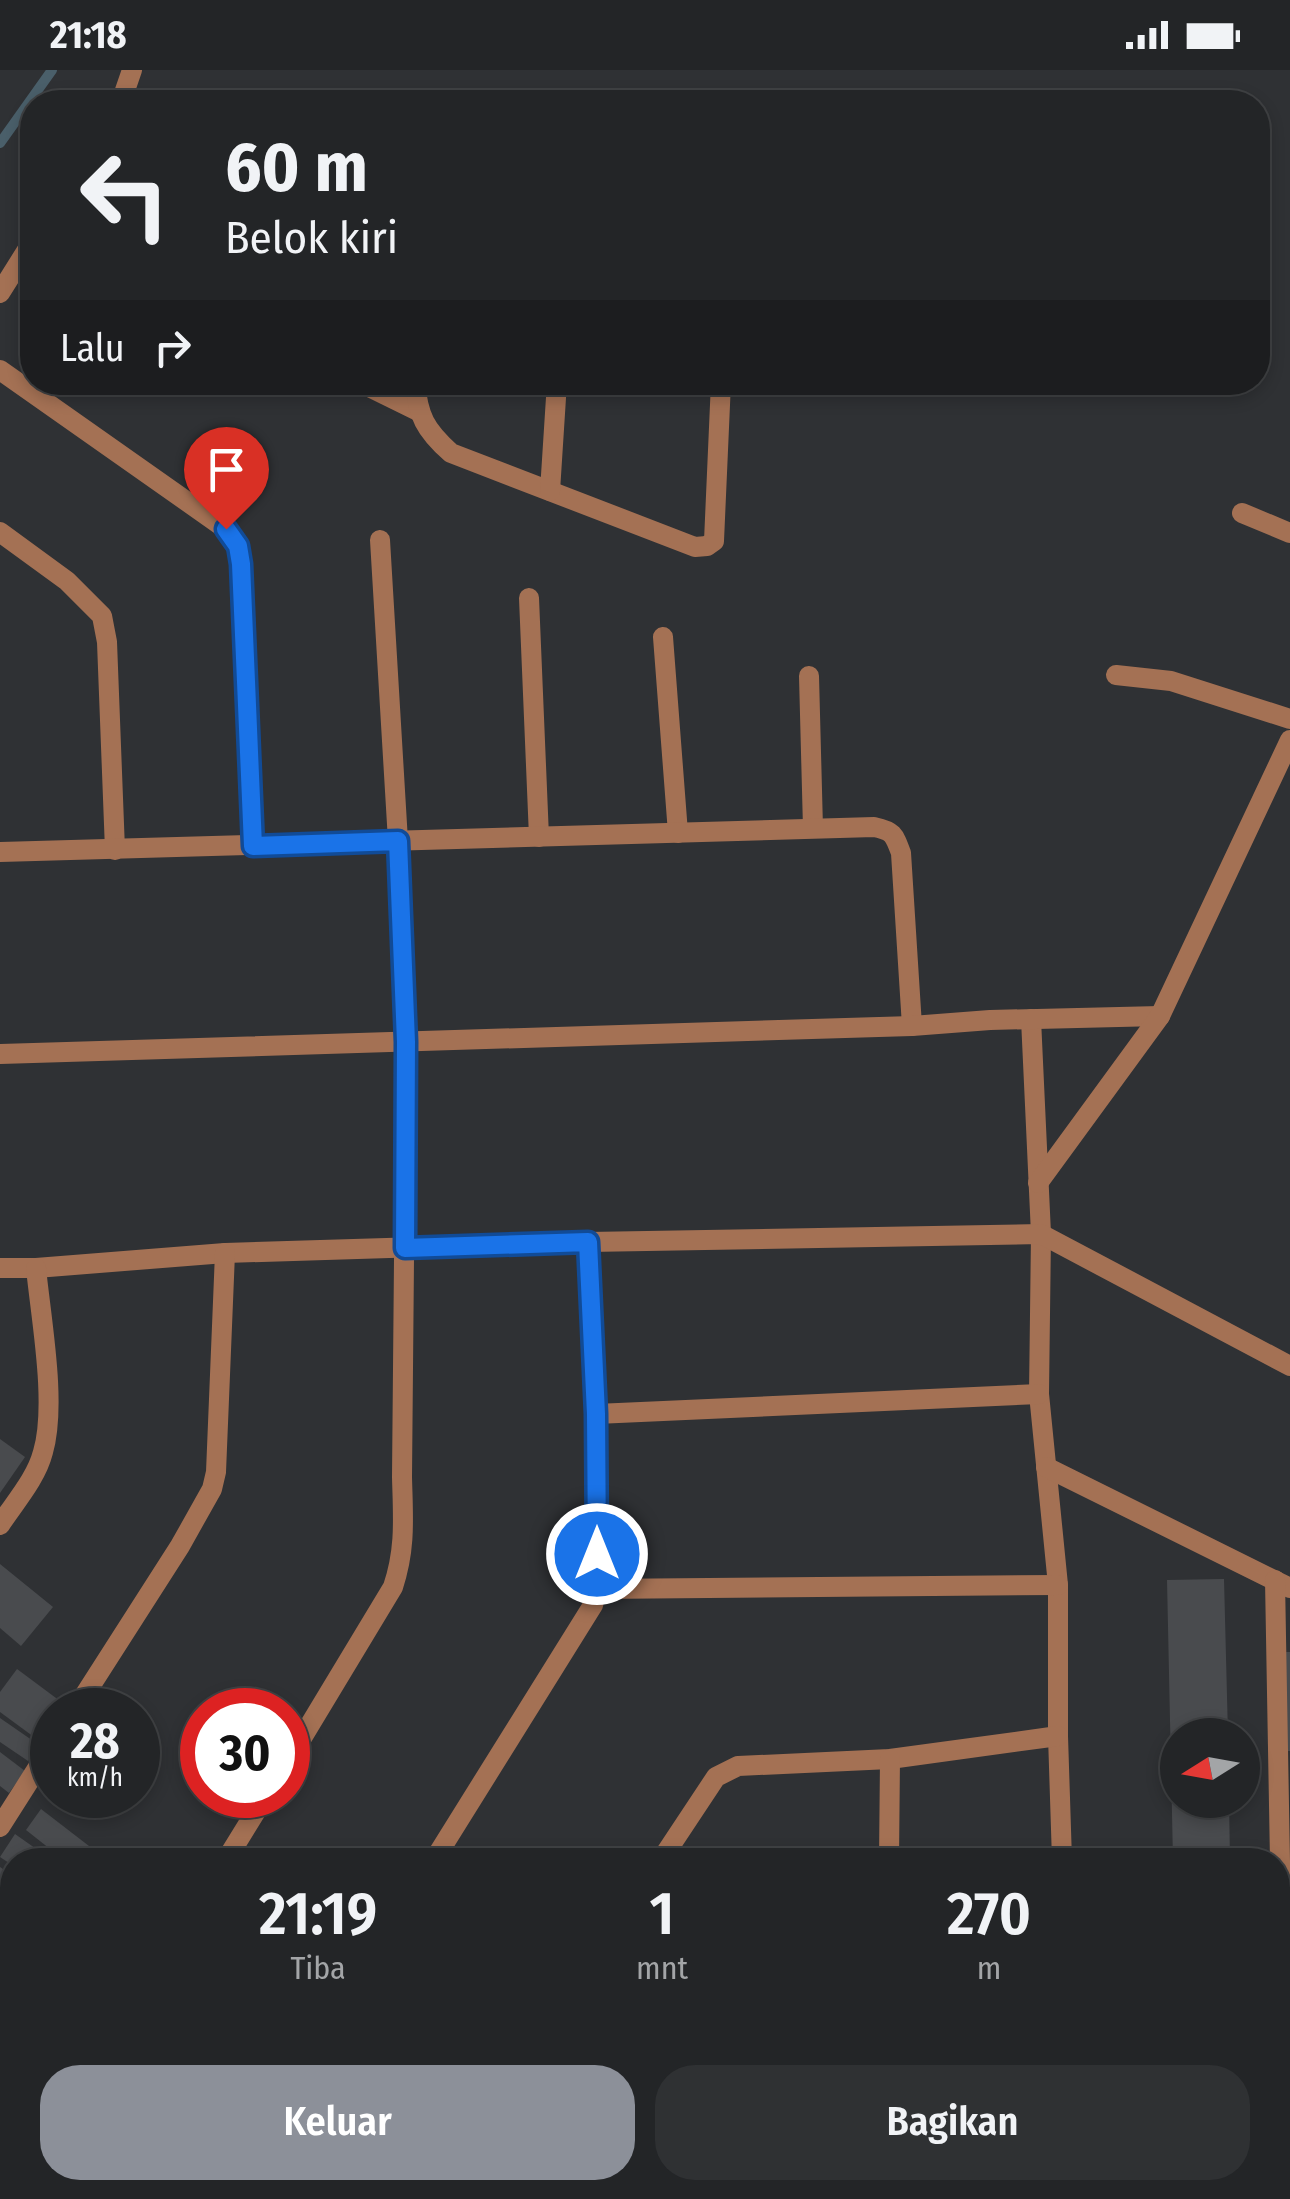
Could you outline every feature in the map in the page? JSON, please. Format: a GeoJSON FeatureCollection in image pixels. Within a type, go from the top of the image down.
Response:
{"type":"FeatureCollection","features":[{"type":"Feature","properties":{"kind":"street"},"geometry":{"type":"LineString","coordinates":[[0,293],[20,261]]}},
{"type":"Feature","properties":{"kind":"street"},"geometry":{"type":"LineString","coordinates":[[36,395],[226,529],[238,546],[253,846]]}},
{"type":"Feature","properties":{"kind":"street"},"geometry":{"type":"LineString","coordinates":[[385,395],[418,411]]}},
{"type":"Feature","properties":{"kind":"street"},"geometry":{"type":"LineString","coordinates":[[416,395],[418,411],[438,441],[452,453],[696,547],[714,542],[720,395]]}},
{"type":"Feature","properties":{"kind":"street"},"geometry":{"type":"LineString","coordinates":[[550,491],[556,395]]}},
{"type":"Feature","properties":{"kind":"street"},"geometry":{"type":"LineString","coordinates":[[1242,513],[1290,533]]}},
{"type":"Feature","properties":{"kind":"street"},"geometry":{"type":"LineString","coordinates":[[2,538],[66,581],[102,616],[107,642],[115,850]]}},
{"type":"Feature","properties":{"kind":"street"},"geometry":{"type":"LineString","coordinates":[[310,1724],[393,1587],[404,1534],[406,1042],[380,540]]}},
{"type":"Feature","properties":{"kind":"street"},"geometry":{"type":"LineString","coordinates":[[528,598],[540,836]]}},
{"type":"Feature","properties":{"kind":"street"},"geometry":{"type":"LineString","coordinates":[[663,637],[678,832]]}},
{"type":"Feature","properties":{"kind":"street"},"geometry":{"type":"LineString","coordinates":[[809,676],[814,828]]}},
{"type":"Feature","properties":{"kind":"street"},"geometry":{"type":"LineString","coordinates":[[1116,676],[1172,681],[1290,719]]}},
{"type":"Feature","properties":{"kind":"street"},"geometry":{"type":"LineString","coordinates":[[1038,1183],[1160,1016],[1290,740]]}},
{"type":"Feature","properties":{"kind":"street"},"geometry":{"type":"LineString","coordinates":[[0,852],[874,826],[890,830],[901,853],[912,1026]]}},
{"type":"Feature","properties":{"kind":"street"},"geometry":{"type":"LineString","coordinates":[[0,1054],[1160,1016]]}},
{"type":"Feature","properties":{"kind":"street"},"geometry":{"type":"LineString","coordinates":[[1031,1019],[1040,1234],[1039,1394],[1058,1585],[1062,1848]]}},
{"type":"Feature","properties":{"kind":"street"},"geometry":{"type":"LineString","coordinates":[[0,1268],[224,1253],[1040,1234],[1290,1366]]}},
{"type":"Feature","properties":{"kind":"street"},"geometry":{"type":"LineString","coordinates":[[449,1848],[593,1606],[597,1589],[596,1414],[588,1242]]}},
{"type":"Feature","properties":{"kind":"street"},"geometry":{"type":"LineString","coordinates":[[89,1688],[212,1489],[216,1472],[224,1253]]}},
{"type":"Feature","properties":{"kind":"street"},"geometry":{"type":"LineString","coordinates":[[0,1525],[31,1479],[43,1454],[48,1429],[36,1268]]}},
{"type":"Feature","properties":{"kind":"street"},"geometry":{"type":"LineString","coordinates":[[596,1414],[1039,1394]]}},
{"type":"Feature","properties":{"kind":"street"},"geometry":{"type":"LineString","coordinates":[[1046,1467],[1283,1584],[1284,1848]]}},
{"type":"Feature","properties":{"kind":"street"},"geometry":{"type":"LineString","coordinates":[[597,1589],[1058,1585]]}},
{"type":"Feature","properties":{"kind":"street"},"geometry":{"type":"LineString","coordinates":[[668,1848],[716,1777],[738,1766],[890,1759],[1058,1736]]}},
{"type":"Feature","properties":{"kind":"street"},"geometry":{"type":"LineString","coordinates":[[888,1848],[890,1759]]}},
{"type":"Feature","properties":{"kind":"street"},"geometry":{"type":"LineString","coordinates":[[0,1827],[30,1780]]}},
{"type":"Feature","properties":{"kind":"street"},"geometry":{"type":"LineString","coordinates":[[233,1848],[252,1818]]}},
{"type":"Feature","properties":{"kind":"building"},"geometry":{"type":"Polygon","coordinates":[[[0,1439],[25,1457],[0,1493],[0,1439]]]}},
{"type":"Feature","properties":{"kind":"building"},"geometry":{"type":"Polygon","coordinates":[[[0,1564],[53,1607],[21,1646],[0,1628],[0,1564]]]}},
{"type":"Feature","properties":{"kind":"building"},"geometry":{"type":"Polygon","coordinates":[[[1224,1579],[1228,1718],[1170,1718],[1167,1580],[1224,1579]]]}},
{"type":"Feature","properties":{"kind":"building"},"geometry":{"type":"Polygon","coordinates":[[[1285,1652],[1290,1652],[1290,1751],[1287,1751],[1285,1652]]]}},
{"type":"Feature","properties":{"kind":"building"},"geometry":{"type":"Polygon","coordinates":[[[17,1669],[43,1688],[30,1688],[30,1734],[0,1712],[0,1692],[17,1669]]]}},
{"type":"Feature","properties":{"kind":"building"},"geometry":{"type":"Polygon","coordinates":[[[0,1718],[30,1739],[30,1758],[28,1761],[0,1742],[0,1718]]]}},
{"type":"Feature","properties":{"kind":"building"},"geometry":{"type":"Polygon","coordinates":[[[0,1752],[25,1771],[9,1793],[0,1786],[0,1752]]]}},
{"type":"Feature","properties":{"kind":"building"},"geometry":{"type":"Polygon","coordinates":[[[35,1818],[53,1818],[89,1846],[87,1848],[49,1848],[26,1830],[35,1818]]]}},
{"type":"Feature","properties":{"kind":"building"},"geometry":{"type":"Polygon","coordinates":[[[1172,1818],[1229,1818],[1230,1848],[1173,1848],[1172,1818]]]}},
{"type":"Feature","properties":{"kind":"building"},"geometry":{"type":"Polygon","coordinates":[[[15,1834],[35,1848],[6,1848],[15,1834]]]}},
{"type":"Feature","properties":{"kind":"waterway"},"geometry":{"type":"LineString","coordinates":[[38,90],[52,70]]}},
{"type":"Feature","properties":{"kind":"waterway"},"geometry":{"type":"LineString","coordinates":[[0,143],[20,115]]}},
{"type":"Feature","properties":{"kind":"route"},"geometry":{"type":"LineString","coordinates":[[226,529],[238,546],[241,564],[253,846],[398,841],[406,1042],[405,1248],[588,1242],[596,1414],[597,1554]]}}]}
